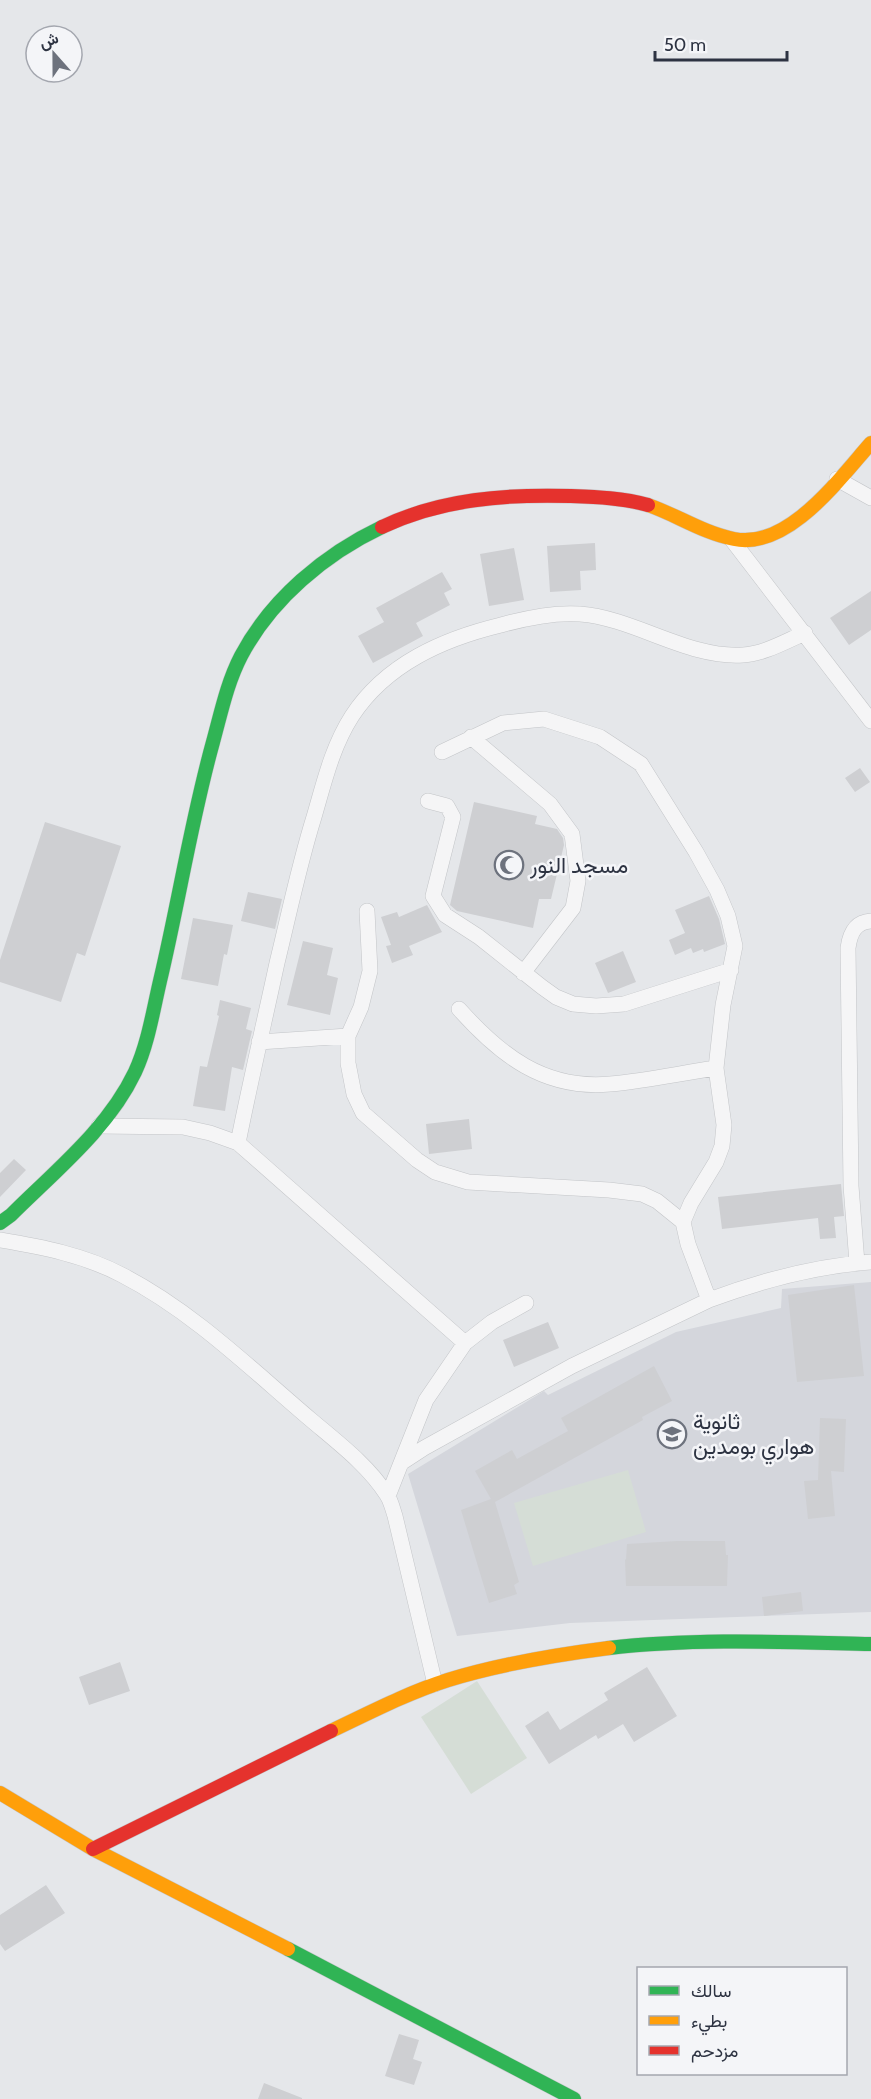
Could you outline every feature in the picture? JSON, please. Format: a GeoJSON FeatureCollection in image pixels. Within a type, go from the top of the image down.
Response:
{"type":"FeatureCollection","features":[{"type":"Feature","properties":{"kind":"street"},"geometry":{"type":"LineString","coordinates":[[0,1223],[99,1126],[124,1092],[136,1070],[173,926],[188,843],[207,760],[239,661],[254,635],[274,608],[310,573],[354,542],[386,524],[439,505],[481,498],[550,496],[618,499],[647,504],[732,540],[760,540],[777,532],[814,504],[871,443]]}},
{"type":"Feature","properties":{"kind":"street"},"geometry":{"type":"LineString","coordinates":[[837,479],[871,498]]}},
{"type":"Feature","properties":{"kind":"street"},"geometry":{"type":"LineString","coordinates":[[732,540],[871,721]]}},
{"type":"Feature","properties":{"kind":"street"},"geometry":{"type":"LineString","coordinates":[[238,1143],[298,873],[329,764],[352,716],[388,676],[433,647],[465,634],[538,616],[581,614],[614,620],[682,644],[730,655],[746,655],[805,633]]}},
{"type":"Feature","properties":{"kind":"street"},"geometry":{"type":"LineString","coordinates":[[442,752],[503,723],[543,719],[600,737],[641,764],[717,890],[735,946],[723,1005],[716,1068],[724,1125],[722,1146],[716,1162],[691,1203],[683,1222]]}},
{"type":"Feature","properties":{"kind":"street"},"geometry":{"type":"LineString","coordinates":[[471,737],[550,804],[572,834],[578,881],[573,908],[523,973]]}},
{"type":"Feature","properties":{"kind":"street"},"geometry":{"type":"LineString","coordinates":[[428,801],[447,806],[453,817],[433,896],[445,915],[478,937],[556,997],[573,1004],[596,1006],[624,1004],[731,970]]}},
{"type":"Feature","properties":{"kind":"street"},"geometry":{"type":"LineString","coordinates":[[366,911],[370,971],[361,1007],[348,1036],[348,1063],[354,1094],[363,1113],[417,1160],[435,1172],[468,1182],[642,1194],[667,1207],[683,1222],[688,1244],[709,1300]]}},
{"type":"Feature","properties":{"kind":"street"},"geometry":{"type":"LineString","coordinates":[[401,1462],[572,1366],[709,1300],[784,1277],[864,1262],[851,1186],[848,948],[849,936],[854,928],[871,921]]}},
{"type":"Feature","properties":{"kind":"street"},"geometry":{"type":"LineString","coordinates":[[459,1009],[504,1053],[546,1077],[585,1084],[609,1084],[716,1068]]}},
{"type":"Feature","properties":{"kind":"street"},"geometry":{"type":"LineString","coordinates":[[260,1042],[348,1036]]}},
{"type":"Feature","properties":{"kind":"street"},"geometry":{"type":"LineString","coordinates":[[99,1126],[183,1127],[238,1143],[465,1343]]}},
{"type":"Feature","properties":{"kind":"street"},"geometry":{"type":"LineString","coordinates":[[0,1240],[66,1253],[122,1275],[147,1289],[208,1332],[359,1462],[388,1496],[395,1516],[435,1684]]}},
{"type":"Feature","properties":{"kind":"street"},"geometry":{"type":"LineString","coordinates":[[388,1496],[426,1400],[465,1343],[492,1322],[526,1303]]}},
{"type":"Feature","properties":{"kind":"street"},"geometry":{"type":"LineString","coordinates":[[93,1849],[390,1702],[435,1684],[519,1662],[615,1648],[713,1642],[871,1644]]}},
{"type":"Feature","properties":{"kind":"street"},"geometry":{"type":"LineString","coordinates":[[0,1793],[93,1849],[574,2099]]}},
{"type":"Feature","properties":{"kind":"shaded area","name":"ثانوية هواري بومدين"},"geometry":{"type":"Polygon","coordinates":[[[871,1282],[871,1612],[570,1623],[457,1636],[408,1474],[544,1391],[548,1395],[676,1332],[781,1308],[782,1289],[871,1282]]]}},
{"type":"Feature","properties":{"kind":"shaded area"},"geometry":{"type":"Polygon","coordinates":[[[628,1470],[646,1532],[533,1566],[514,1503],[628,1470]]]}},
{"type":"Feature","properties":{"kind":"shaded area"},"geometry":{"type":"Polygon","coordinates":[[[477,1681],[527,1758],[471,1794],[421,1717],[477,1681]]]}},
{"type":"Feature","properties":{"kind":"building"},"geometry":{"type":"Polygon","coordinates":[[[595,543],[596,570],[580,571],[581,590],[550,592],[547,546],[595,543]]]}},
{"type":"Feature","properties":{"kind":"building"},"geometry":{"type":"Polygon","coordinates":[[[514,548],[524,600],[489,606],[480,554],[514,548]]]}},
{"type":"Feature","properties":{"kind":"building"},"geometry":{"type":"Polygon","coordinates":[[[442,572],[452,589],[444,593],[450,605],[416,623],[423,636],[373,663],[358,636],[384,622],[376,608],[442,572]]]}},
{"type":"Feature","properties":{"kind":"building"},"geometry":{"type":"Polygon","coordinates":[[[871,591],[871,630],[849,645],[830,618],[871,591]]]}},
{"type":"Feature","properties":{"kind":"building"},"geometry":{"type":"Polygon","coordinates":[[[860,768],[870,782],[855,792],[845,778],[860,768]]]}},
{"type":"Feature","properties":{"kind":"building","name":"مسجد النور"},"geometry":{"type":"Polygon","coordinates":[[[474,802],[537,816],[535,824],[557,829],[563,838],[564,845],[551,899],[539,899],[533,928],[457,911],[450,905],[474,802]]]}},
{"type":"Feature","properties":{"kind":"building"},"geometry":{"type":"Polygon","coordinates":[[[45,822],[121,846],[85,956],[77,953],[61,1002],[0,982],[0,960],[45,822]]]}},
{"type":"Feature","properties":{"kind":"building"},"geometry":{"type":"Polygon","coordinates":[[[248,892],[282,899],[275,929],[241,921],[248,892]]]}},
{"type":"Feature","properties":{"kind":"building"},"geometry":{"type":"Polygon","coordinates":[[[709,896],[719,919],[725,944],[704,952],[703,949],[693,953],[691,948],[675,955],[669,940],[685,933],[675,910],[709,896]]]}},
{"type":"Feature","properties":{"kind":"building"},"geometry":{"type":"Polygon","coordinates":[[[427,905],[442,932],[409,946],[413,955],[392,963],[386,946],[391,945],[381,917],[397,912],[399,917],[427,905]]]}},
{"type":"Feature","properties":{"kind":"building"},"geometry":{"type":"Polygon","coordinates":[[[193,918],[233,925],[227,955],[224,954],[218,986],[181,979],[193,918]]]}},
{"type":"Feature","properties":{"kind":"building"},"geometry":{"type":"Polygon","coordinates":[[[303,941],[333,948],[327,975],[338,978],[330,1015],[287,1005],[303,941]]]}},
{"type":"Feature","properties":{"kind":"building"},"geometry":{"type":"Polygon","coordinates":[[[623,951],[636,982],[608,993],[595,963],[623,951]]]}},
{"type":"Feature","properties":{"kind":"building"},"geometry":{"type":"Polygon","coordinates":[[[220,1000],[251,1008],[246,1029],[252,1031],[243,1070],[232,1067],[225,1111],[193,1106],[200,1066],[207,1067],[219,1016],[217,1015],[220,1000]]]}},
{"type":"Feature","properties":{"kind":"building"},"geometry":{"type":"Polygon","coordinates":[[[469,1119],[472,1149],[429,1154],[426,1124],[469,1119]]]}},
{"type":"Feature","properties":{"kind":"building"},"geometry":{"type":"Polygon","coordinates":[[[14,1159],[26,1170],[0,1197],[0,1173],[14,1159]]]}},
{"type":"Feature","properties":{"kind":"building"},"geometry":{"type":"Polygon","coordinates":[[[841,1184],[844,1216],[834,1217],[836,1238],[820,1239],[818,1218],[722,1229],[718,1197],[841,1184]]]}},
{"type":"Feature","properties":{"kind":"building"},"geometry":{"type":"Polygon","coordinates":[[[854,1285],[864,1376],[797,1382],[788,1295],[854,1285]]]}},
{"type":"Feature","properties":{"kind":"building"},"geometry":{"type":"Polygon","coordinates":[[[548,1322],[559,1348],[514,1367],[503,1340],[548,1322]]]}},
{"type":"Feature","properties":{"kind":"building"},"geometry":{"type":"Polygon","coordinates":[[[654,1366],[672,1401],[642,1417],[643,1420],[495,1502],[519,1582],[514,1585],[517,1594],[489,1603],[461,1510],[491,1499],[475,1471],[512,1450],[517,1459],[568,1431],[561,1418],[654,1366]]]}},
{"type":"Feature","properties":{"kind":"building"},"geometry":{"type":"Polygon","coordinates":[[[820,1418],[846,1419],[844,1472],[831,1471],[835,1516],[808,1519],[804,1481],[818,1480],[820,1418]]]}},
{"type":"Feature","properties":{"kind":"building"},"geometry":{"type":"Polygon","coordinates":[[[725,1541],[726,1555],[728,1555],[727,1586],[626,1586],[627,1544],[725,1541]]]}},
{"type":"Feature","properties":{"kind":"building"},"geometry":{"type":"Polygon","coordinates":[[[801,1592],[803,1611],[764,1616],[762,1597],[801,1592]]]}},
{"type":"Feature","properties":{"kind":"building"},"geometry":{"type":"Polygon","coordinates":[[[120,1662],[130,1691],[89,1705],[79,1677],[120,1662]]]}},
{"type":"Feature","properties":{"kind":"building"},"geometry":{"type":"Polygon","coordinates":[[[647,1667],[677,1716],[634,1742],[623,1724],[598,1739],[596,1735],[549,1764],[525,1726],[548,1711],[560,1730],[608,1700],[604,1693],[647,1667]]]}},
{"type":"Feature","properties":{"kind":"building"},"geometry":{"type":"Polygon","coordinates":[[[46,1885],[65,1913],[5,1951],[0,1944],[0,1915],[46,1885]]]}},
{"type":"Feature","properties":{"kind":"building"},"geometry":{"type":"Polygon","coordinates":[[[399,2034],[419,2040],[413,2059],[422,2062],[414,2085],[385,2076],[399,2034]]]}},
{"type":"Feature","properties":{"kind":"building"},"geometry":{"type":"Polygon","coordinates":[[[264,2083],[302,2098],[302,2099],[258,2099],[264,2083]]]}},
{"type":"Feature","properties":{"kind":"traffic: fast"},"geometry":{"type":"LineString","coordinates":[[0,1223],[11,1215],[96,1131],[124,1093],[135,1072],[150,1027],[205,772],[228,687],[241,656],[253,635],[301,580],[340,551],[382,527]]}},
{"type":"Feature","properties":{"kind":"traffic: fast"},"geometry":{"type":"LineString","coordinates":[[609,1648],[707,1642],[871,1644]]}},
{"type":"Feature","properties":{"kind":"traffic: fast"},"geometry":{"type":"LineString","coordinates":[[288,1949],[574,2099]]}},
{"type":"Feature","properties":{"kind":"traffic: slow"},"geometry":{"type":"LineString","coordinates":[[648,505],[723,536],[754,540],[774,534],[811,509],[871,443]]}},
{"type":"Feature","properties":{"kind":"traffic: slow"},"geometry":{"type":"LineString","coordinates":[[331,1731],[403,1697],[448,1680],[527,1661],[609,1648]]}},
{"type":"Feature","properties":{"kind":"traffic: slow"},"geometry":{"type":"LineString","coordinates":[[0,1793],[93,1849],[288,1949]]}},
{"type":"Feature","properties":{"kind":"traffic: jam"},"geometry":{"type":"LineString","coordinates":[[382,527],[427,510],[451,504],[522,496],[620,499],[648,505]]}},
{"type":"Feature","properties":{"kind":"traffic: jam"},"geometry":{"type":"LineString","coordinates":[[93,1849],[331,1731]]}},
{"type":"Feature","properties":{"kind":"place","name":"مسجد النور"},"geometry":{"type":"Point","coordinates":[509,865]}},
{"type":"Feature","properties":{"kind":"place","name":"ثانوية هواري بومدين"},"geometry":{"type":"Point","coordinates":[672,1434]}}]}
